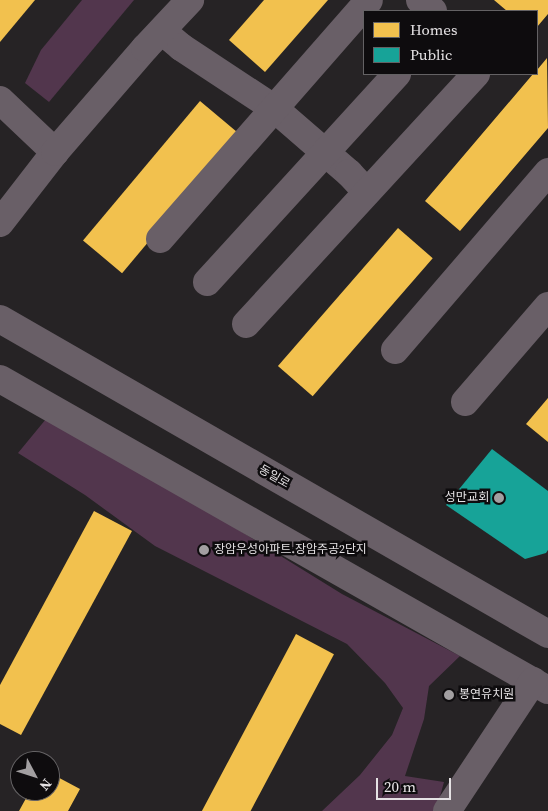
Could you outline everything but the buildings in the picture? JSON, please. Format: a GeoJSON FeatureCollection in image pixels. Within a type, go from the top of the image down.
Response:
{"type":"FeatureCollection","features":[{"type":"Feature","properties":{"kind":"street"},"geometry":{"type":"LineString","coordinates":[[0,223],[55,152],[190,0]]}},
{"type":"Feature","properties":{"kind":"street"},"geometry":{"type":"LineString","coordinates":[[160,239],[369,0]]}},
{"type":"Feature","properties":{"kind":"street"},"geometry":{"type":"LineString","coordinates":[[420,0],[432,10]]}},
{"type":"Feature","properties":{"kind":"street"},"geometry":{"type":"LineString","coordinates":[[162,30],[181,47],[275,109],[368,192]]}},
{"type":"Feature","properties":{"kind":"street"},"geometry":{"type":"LineString","coordinates":[[207,282],[396,75]]}},
{"type":"Feature","properties":{"kind":"street"},"geometry":{"type":"LineString","coordinates":[[246,324],[475,75]]}},
{"type":"Feature","properties":{"kind":"street"},"geometry":{"type":"LineString","coordinates":[[0,100],[55,152]]}},
{"type":"Feature","properties":{"kind":"street"},"geometry":{"type":"LineString","coordinates":[[395,350],[548,172]]}},
{"type":"Feature","properties":{"kind":"street"},"geometry":{"type":"LineString","coordinates":[[466,402],[548,306]]}},
{"type":"Feature","properties":{"kind":"street","name":"동일로"},"geometry":{"type":"LineString","coordinates":[[0,319],[548,634]]}},
{"type":"Feature","properties":{"kind":"street"},"geometry":{"type":"LineString","coordinates":[[0,379],[540,686],[446,811]]}},
{"type":"Feature","properties":{"kind":"shaded area"},"geometry":{"type":"Polygon","coordinates":[[[82,0],[134,0],[49,102],[25,83],[41,50],[82,0]]]}},
{"type":"Feature","properties":{"kind":"shaded area"},"geometry":{"type":"Polygon","coordinates":[[[46,419],[203,508],[342,594],[460,656],[429,686],[424,719],[405,776],[444,782],[436,811],[322,811],[360,775],[392,735],[403,708],[385,683],[347,644],[155,546],[85,495],[18,453],[46,419]]]}},
{"type":"Feature","properties":{"kind":"place","name":"성만교회"},"geometry":{"type":"Point","coordinates":[499,498]}},
{"type":"Feature","properties":{"kind":"place","name":"장암우성아파트.장암주공2단지"},"geometry":{"type":"Point","coordinates":[204,550]}},
{"type":"Feature","properties":{"kind":"place","name":"봉연유치원"},"geometry":{"type":"Point","coordinates":[449,695]}}]}
